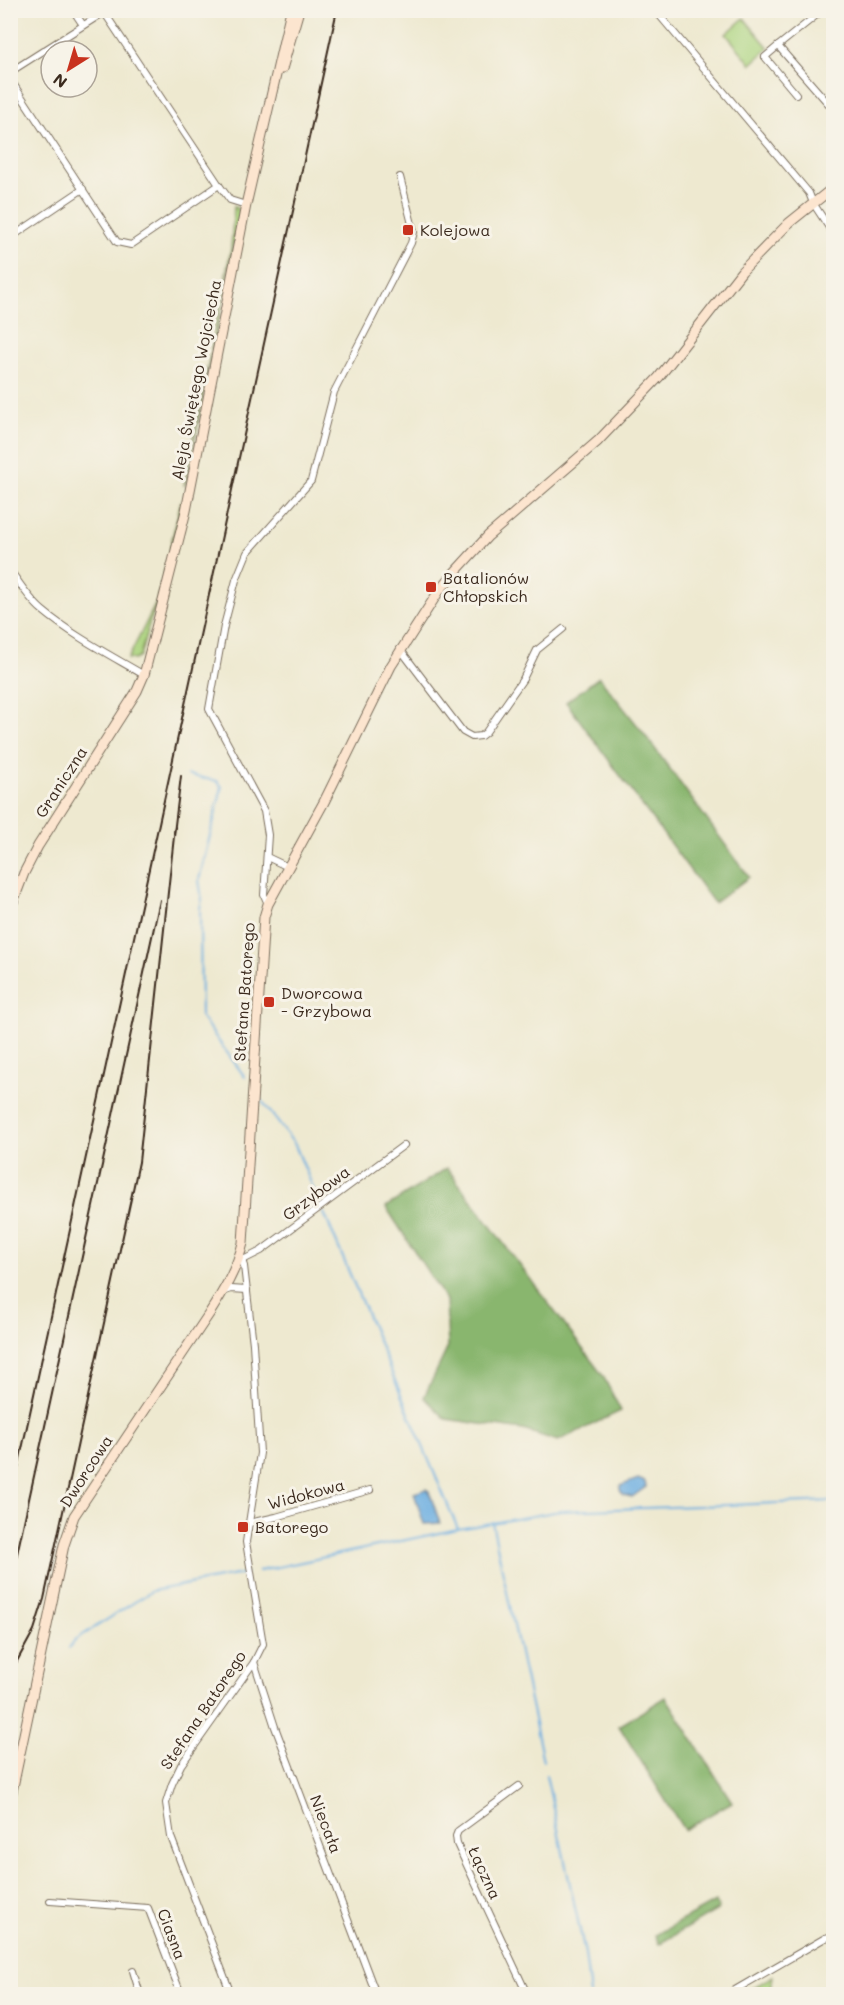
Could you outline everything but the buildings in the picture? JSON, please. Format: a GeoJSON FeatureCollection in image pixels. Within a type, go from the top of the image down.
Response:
{"type":"FeatureCollection","features":[{"type":"Feature","properties":{"kind":"street"},"geometry":{"type":"LineString","coordinates":[[73,10],[83,26]]}},
{"type":"Feature","properties":{"kind":"street","name":"Aleja Świętego Wojciecha"},"geometry":{"type":"LineString","coordinates":[[144,675],[186,511],[246,205],[291,10]]}},
{"type":"Feature","properties":{"kind":"street","name":"Aleja Świętego Wojciecha"},"geometry":{"type":"LineString","coordinates":[[274,90],[290,47],[299,10]]}},
{"type":"Feature","properties":{"kind":"street"},"geometry":{"type":"LineString","coordinates":[[655,10],[809,193],[834,235]]}},
{"type":"Feature","properties":{"kind":"street"},"geometry":{"type":"LineString","coordinates":[[796,94],[765,57],[823,10]]}},
{"type":"Feature","properties":{"kind":"street"},"geometry":{"type":"LineString","coordinates":[[10,72],[105,11],[219,185],[230,200],[246,205]]}},
{"type":"Feature","properties":{"kind":"street"},"geometry":{"type":"LineString","coordinates":[[778,46],[834,110]]}},
{"type":"Feature","properties":{"kind":"street"},"geometry":{"type":"LineString","coordinates":[[10,79],[117,242],[132,245],[219,185]]}},
{"type":"Feature","properties":{"kind":"street","name":"Stefana Batorego"},"geometry":{"type":"LineString","coordinates":[[231,1995],[171,1837],[166,1803],[172,1784],[182,1765],[254,1662],[263,1644],[246,1542],[260,1453],[253,1344],[242,1257],[264,917],[268,904],[264,895],[268,835],[264,811],[209,710],[224,626],[241,565],[254,544],[311,481],[334,392],[411,243],[414,232],[400,177]]}},
{"type":"Feature","properties":{"kind":"street"},"geometry":{"type":"LineString","coordinates":[[268,904],[324,802],[400,649],[439,591],[488,536],[598,441],[659,377],[742,271],[773,238],[834,187]]}},
{"type":"Feature","properties":{"kind":"street"},"geometry":{"type":"LineString","coordinates":[[10,238],[83,189]]}},
{"type":"Feature","properties":{"kind":"street"},"geometry":{"type":"LineString","coordinates":[[10,570],[42,610],[71,631],[144,675]]}},
{"type":"Feature","properties":{"kind":"street"},"geometry":{"type":"LineString","coordinates":[[400,649],[464,732],[477,737],[486,732],[523,680],[537,650],[563,629]]}},
{"type":"Feature","properties":{"kind":"street","name":"Graniczna"},"geometry":{"type":"LineString","coordinates":[[10,910],[24,873],[38,846],[138,691],[144,675]]}},
{"type":"Feature","properties":{"kind":"street"},"geometry":{"type":"LineString","coordinates":[[267,858],[288,867]]}},
{"type":"Feature","properties":{"kind":"street","name":"Grzybowa"},"geometry":{"type":"LineString","coordinates":[[242,1257],[261,1251],[404,1144]]}},
{"type":"Feature","properties":{"kind":"street","name":"Dworcowa"},"geometry":{"type":"LineString","coordinates":[[10,1801],[64,1545],[74,1516],[222,1292],[242,1257]]}},
{"type":"Feature","properties":{"kind":"street"},"geometry":{"type":"LineString","coordinates":[[222,1292],[231,1289],[247,1290]]}},
{"type":"Feature","properties":{"kind":"street","name":"Widokowa"},"geometry":{"type":"LineString","coordinates":[[249,1523],[370,1490]]}},
{"type":"Feature","properties":{"kind":"street","name":"Niecała"},"geometry":{"type":"LineString","coordinates":[[254,1662],[275,1727],[376,1995]]}},
{"type":"Feature","properties":{"kind":"street","name":"Łączna"},"geometry":{"type":"LineString","coordinates":[[519,1786],[458,1831],[456,1836],[457,1844],[527,1995]]}},
{"type":"Feature","properties":{"kind":"street","name":"Ciasna"},"geometry":{"type":"LineString","coordinates":[[50,1901],[148,1908],[181,1995]]}},
{"type":"Feature","properties":{"kind":"street"},"geometry":{"type":"LineString","coordinates":[[728,1995],[825,1938],[834,1936]]}},
{"type":"Feature","properties":{"kind":"street"},"geometry":{"type":"LineString","coordinates":[[133,1971],[140,1995]]}},
{"type":"Feature","properties":{"kind":"green space"},"geometry":{"type":"Polygon","coordinates":[[[744,18],[769,48],[751,64],[726,34],[744,18]]]}},
{"type":"Feature","properties":{"kind":"green space"},"geometry":{"type":"Polygon","coordinates":[[[234,206],[240,214],[213,349],[211,349],[231,249],[234,206]]]}},
{"type":"Feature","properties":{"kind":"green space"},"geometry":{"type":"Polygon","coordinates":[[[210,354],[187,480],[184,486],[210,354]]]}},
{"type":"Feature","properties":{"kind":"green space"},"geometry":{"type":"Polygon","coordinates":[[[181,501],[182,505],[159,600],[140,656],[135,660],[128,659],[158,599],[181,501]]]}},
{"type":"Feature","properties":{"kind":"green space"},"geometry":{"type":"Polygon","coordinates":[[[599,677],[642,731],[749,877],[714,903],[566,702],[599,677]]]}},
{"type":"Feature","properties":{"kind":"green space"},"geometry":{"type":"Polygon","coordinates":[[[447,1168],[603,1376],[621,1411],[558,1441],[523,1430],[446,1419],[424,1397],[448,1347],[446,1300],[386,1207],[447,1168]]]}},
{"type":"Feature","properties":{"kind":"green space"},"geometry":{"type":"Polygon","coordinates":[[[666,1697],[732,1802],[684,1830],[619,1726],[666,1697]]]}},
{"type":"Feature","properties":{"kind":"green space"},"geometry":{"type":"Polygon","coordinates":[[[715,1902],[719,1909],[659,1944],[655,1935],[715,1902]]]}},
{"type":"Feature","properties":{"kind":"green space"},"geometry":{"type":"Polygon","coordinates":[[[773,1976],[770,1994],[742,1994],[773,1976]]]}},
{"type":"Feature","properties":{"kind":"water"},"geometry":{"type":"Polygon","coordinates":[[[638,1479],[645,1482],[646,1487],[632,1497],[623,1495],[620,1486],[638,1479]]]}},
{"type":"Feature","properties":{"kind":"water"},"geometry":{"type":"Polygon","coordinates":[[[427,1489],[440,1523],[424,1524],[414,1493],[427,1489]]]}},
{"type":"Feature","properties":{"kind":"waterway"},"geometry":{"type":"LineString","coordinates":[[188,775],[217,781],[222,787],[199,880],[202,900],[200,908],[201,1017],[245,1077]]}},
{"type":"Feature","properties":{"kind":"waterway"},"geometry":{"type":"LineString","coordinates":[[259,1097],[295,1145],[319,1202]]}},
{"type":"Feature","properties":{"kind":"waterway"},"geometry":{"type":"LineString","coordinates":[[324,1213],[458,1529],[560,1511],[834,1501]]}},
{"type":"Feature","properties":{"kind":"waterway"},"geometry":{"type":"LineString","coordinates":[[492,1522],[543,1761]]}},
{"type":"Feature","properties":{"kind":"waterway"},"geometry":{"type":"LineString","coordinates":[[259,1571],[458,1529]]}},
{"type":"Feature","properties":{"kind":"waterway"},"geometry":{"type":"LineString","coordinates":[[69,1648],[75,1640],[152,1591],[246,1573]]}},
{"type":"Feature","properties":{"kind":"waterway"},"geometry":{"type":"LineString","coordinates":[[546,1775],[585,1953],[590,1994]]}},
{"type":"Feature","properties":{"kind":"railway"},"geometry":{"type":"LineString","coordinates":[[10,1504],[337,10]]}},
{"type":"Feature","properties":{"kind":"railway"},"geometry":{"type":"LineString","coordinates":[[174,833],[181,776]]}},
{"type":"Feature","properties":{"kind":"railway"},"geometry":{"type":"LineString","coordinates":[[10,1674],[34,1630],[44,1599],[139,1162],[175,827]]}},
{"type":"Feature","properties":{"kind":"railway"},"geometry":{"type":"LineString","coordinates":[[10,1586],[160,900]]}},
{"type":"Feature","properties":{"kind":"place","name":"Kolejowa"},"geometry":{"type":"Point","coordinates":[408,230]}},
{"type":"Feature","properties":{"kind":"place","name":"Batalionów Chłopskich"},"geometry":{"type":"Point","coordinates":[431,587]}},
{"type":"Feature","properties":{"kind":"place","name":"Dworcowa - Grzybowa"},"geometry":{"type":"Point","coordinates":[269,1002]}},
{"type":"Feature","properties":{"kind":"place","name":"Batorego"},"geometry":{"type":"Point","coordinates":[243,1527]}}]}
